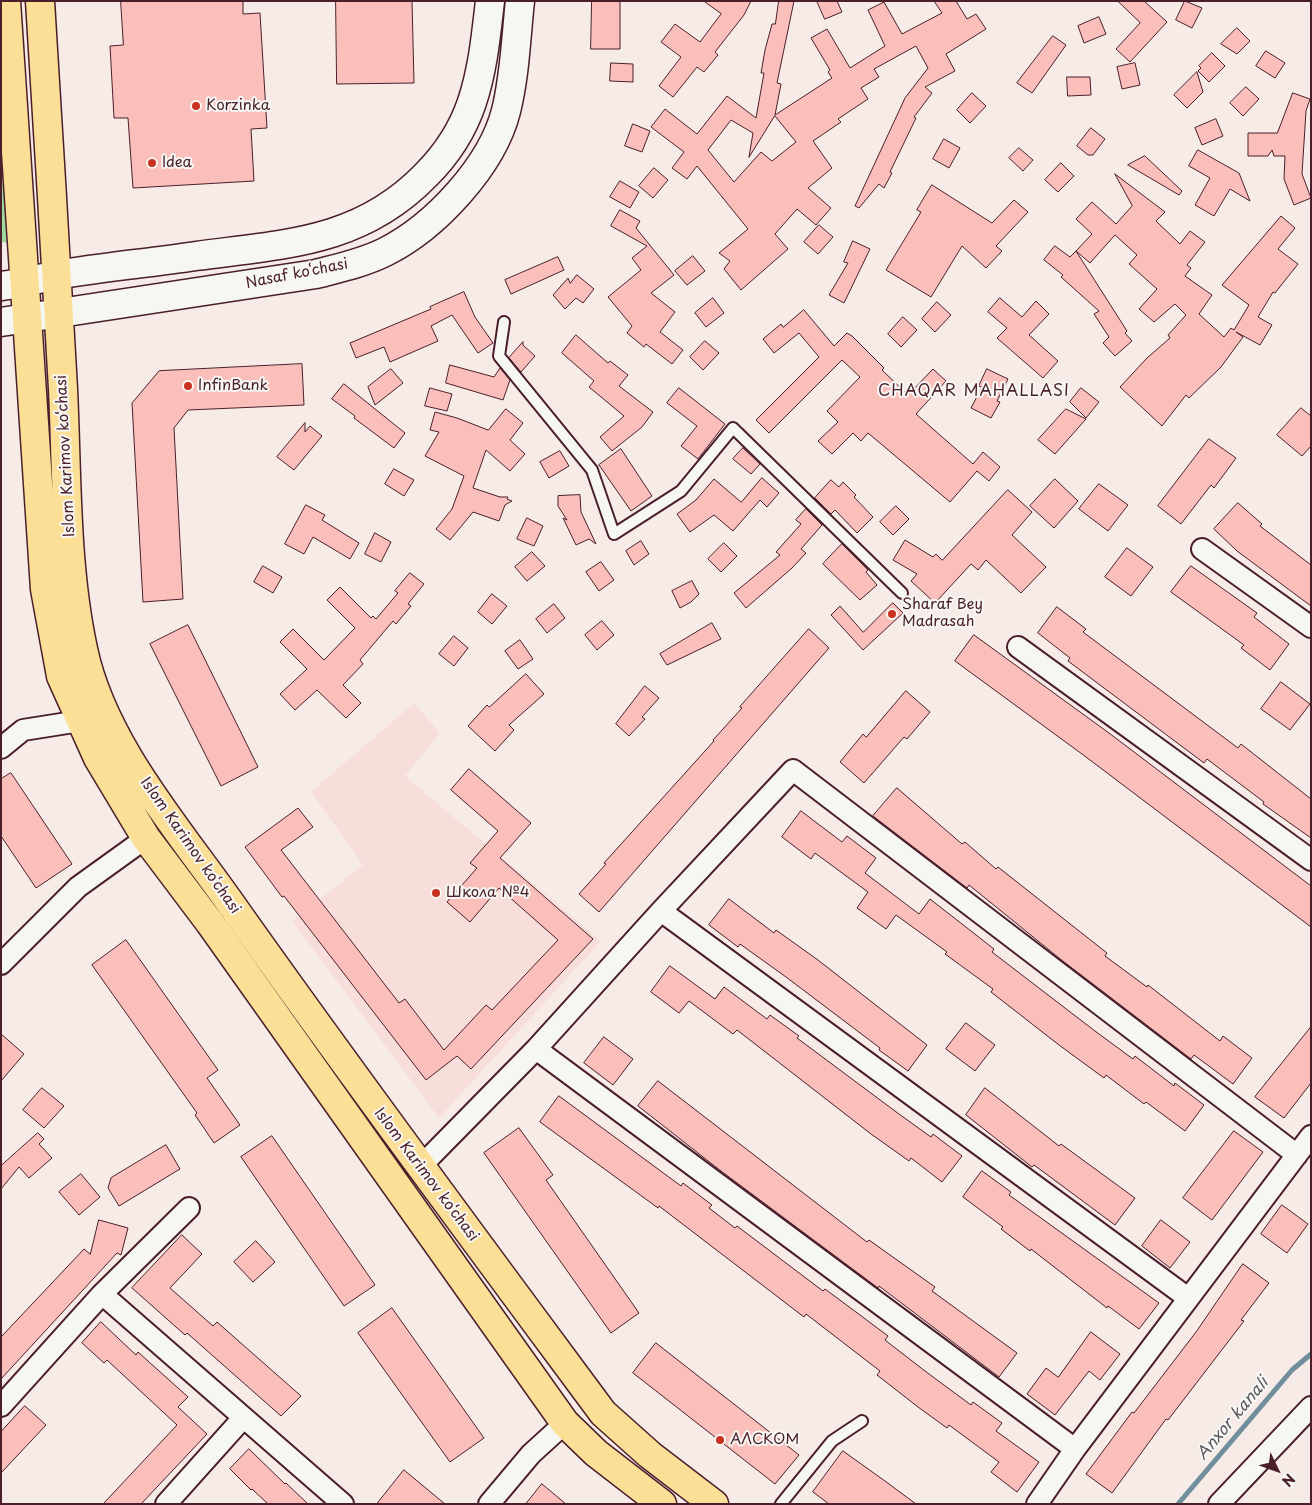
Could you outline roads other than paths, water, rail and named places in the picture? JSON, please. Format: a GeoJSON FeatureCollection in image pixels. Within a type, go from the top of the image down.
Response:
{"type":"FeatureCollection","features":[{"type":"Feature","properties":{"kind":"main road","name":"Islom Karimov ko‘chasi"},"geometry":{"type":"LineString","coordinates":[[6,1],[14,320],[44,589],[61,676],[80,721],[98,758],[146,838],[210,923],[565,1423],[596,1453],[662,1504]]}},
{"type":"Feature","properties":{"kind":"main road","name":"Islom Karimov ko‘chasi"},"geometry":{"type":"LineString","coordinates":[[40,1],[72,566],[83,650],[97,695],[115,732],[163,812],[420,1167],[603,1413],[650,1455],[714,1504]]}},
{"type":"Feature","properties":{"kind":"main road"},"geometry":{"type":"LineString","coordinates":[[13,285],[57,275],[274,246],[316,238],[356,225],[384,211],[408,194],[456,137],[472,104],[482,67],[490,1]]}},
{"type":"Feature","properties":{"kind":"main road","name":"Nasaf ko‘chasi"},"geometry":{"type":"LineString","coordinates":[[14,320],[316,274],[352,265],[385,252],[414,233],[440,212],[463,188],[482,162],[506,112],[520,1]]}},
{"type":"Feature","properties":{"kind":"street"},"geometry":{"type":"LineString","coordinates":[[1202,549],[1311,628]]}},
{"type":"Feature","properties":{"kind":"street"},"geometry":{"type":"LineString","coordinates":[[1018,647],[1311,860]]}},
{"type":"Feature","properties":{"kind":"street"},"geometry":{"type":"LineString","coordinates":[[1,748],[22,730],[80,721]]}},
{"type":"Feature","properties":{"kind":"street"},"geometry":{"type":"LineString","coordinates":[[420,1167],[536,1050],[661,911],[793,770],[1297,1155]]}},
{"type":"Feature","properties":{"kind":"street"},"geometry":{"type":"LineString","coordinates":[[1,964],[78,887],[146,838]]}},
{"type":"Feature","properties":{"kind":"street"},"geometry":{"type":"LineString","coordinates":[[661,911],[1188,1298]]}},
{"type":"Feature","properties":{"kind":"street"},"geometry":{"type":"LineString","coordinates":[[536,1050],[1075,1449]]}},
{"type":"Feature","properties":{"kind":"street"},"geometry":{"type":"LineString","coordinates":[[1037,1504],[1075,1449],[1311,1136]]}},
{"type":"Feature","properties":{"kind":"street"},"geometry":{"type":"LineString","coordinates":[[1,1406],[102,1294],[189,1208]]}},
{"type":"Feature","properties":{"kind":"street"},"geometry":{"type":"LineString","coordinates":[[102,1294],[344,1504]]}},
{"type":"Feature","properties":{"kind":"street"},"geometry":{"type":"LineString","coordinates":[[1219,1504],[1311,1407]]}},
{"type":"Feature","properties":{"kind":"street"},"geometry":{"type":"LineString","coordinates":[[166,1504],[243,1418]]}},
{"type":"Feature","properties":{"kind":"street"},"geometry":{"type":"LineString","coordinates":[[489,1504],[531,1454],[565,1423]]}},
{"type":"Feature","properties":{"kind":"lane"},"geometry":{"type":"LineString","coordinates":[[504,322],[499,356],[592,470],[614,534],[681,491],[733,428],[902,593]]}},
{"type":"Feature","properties":{"kind":"lane"},"geometry":{"type":"LineString","coordinates":[[781,1504],[832,1441],[862,1421]]}},
{"type":"Feature","properties":{"kind":"waterway","name":"Anxor kanali"},"geometry":{"type":"LineString","coordinates":[[1178,1504],[1292,1370],[1311,1354]]}},
{"type":"Feature","properties":{"kind":"place","name":"Korzinka"},"geometry":{"type":"Point","coordinates":[196,106]}},
{"type":"Feature","properties":{"kind":"place","name":"Idea"},"geometry":{"type":"Point","coordinates":[152,163]}},
{"type":"Feature","properties":{"kind":"place","name":"InfinBank"},"geometry":{"type":"Point","coordinates":[188,386]}},
{"type":"Feature","properties":{"kind":"place","name":"Sharaf Bey Madrasah"},"geometry":{"type":"Point","coordinates":[892,614]}},
{"type":"Feature","properties":{"kind":"place","name":"Школа №4"},"geometry":{"type":"Point","coordinates":[436,893]}},
{"type":"Feature","properties":{"kind":"place","name":"АЛСКОМ"},"geometry":{"type":"Point","coordinates":[720,1440]}},
{"type":"Feature","properties":{"kind":"district","name":"CHAQAR MAHALLASI"},"geometry":{"type":"Point","coordinates":[974,392]}}]}
